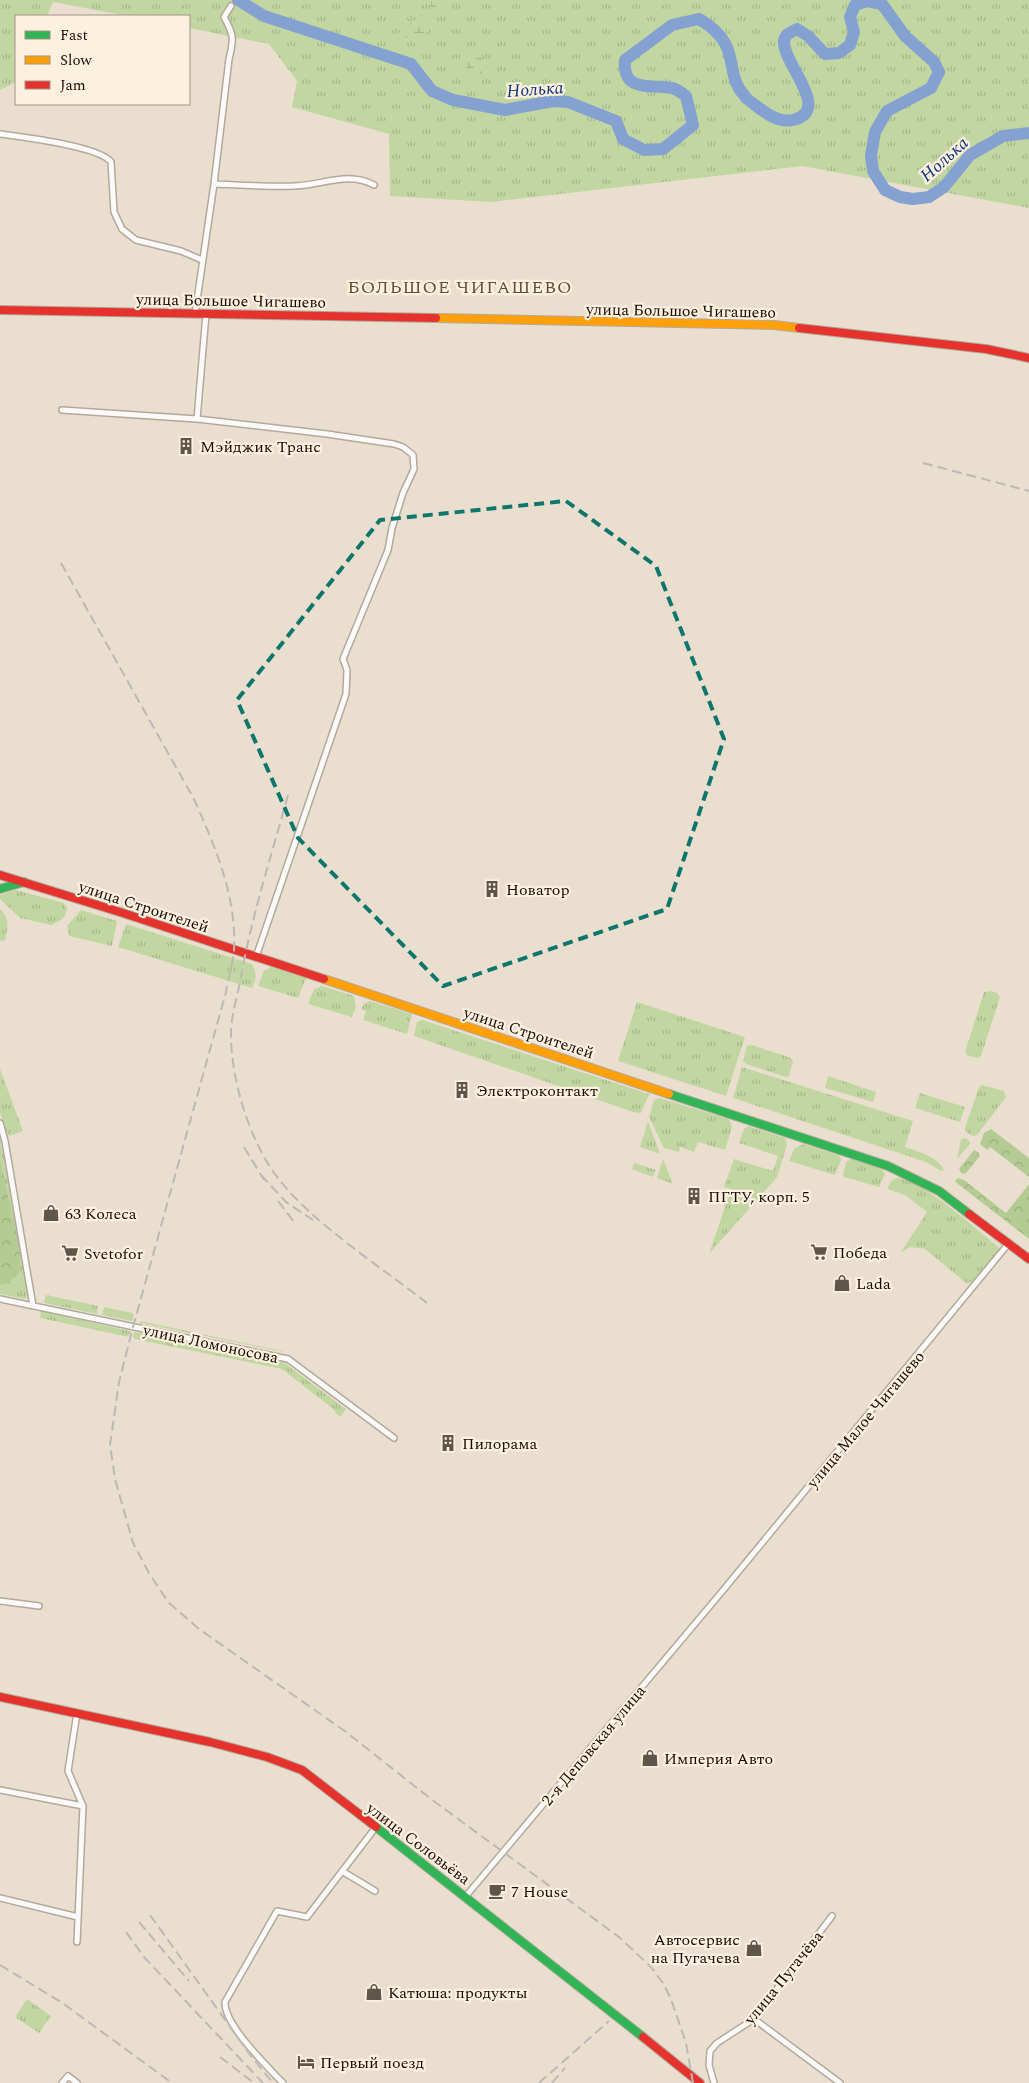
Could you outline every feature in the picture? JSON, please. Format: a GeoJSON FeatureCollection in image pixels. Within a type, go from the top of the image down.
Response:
{"type":"FeatureCollection","features":[{"type":"Feature","properties":{"kind":"street"},"geometry":{"type":"LineString","coordinates":[[195,314],[214,184],[229,59],[234,40],[224,17],[231,6]]}},
{"type":"Feature","properties":{"kind":"street"},"geometry":{"type":"LineString","coordinates":[[0,134],[49,142],[108,157],[111,162],[114,212],[122,229],[136,240],[182,252],[202,260]]}},
{"type":"Feature","properties":{"kind":"street"},"geometry":{"type":"LineString","coordinates":[[214,184],[298,186],[335,179],[364,179],[374,185]]}},
{"type":"Feature","properties":{"kind":"street","name":"улица Большое Чигашево"},"geometry":{"type":"LineString","coordinates":[[0,310],[774,325],[986,350],[1029,358]]}},
{"type":"Feature","properties":{"kind":"street"},"geometry":{"type":"LineString","coordinates":[[197,419],[206,314]]}},
{"type":"Feature","properties":{"kind":"street"},"geometry":{"type":"LineString","coordinates":[[62,410],[197,419],[327,434],[394,444],[409,450],[414,462],[414,469],[403,493],[382,567],[343,658],[348,670],[346,694],[255,958]]}},
{"type":"Feature","properties":{"kind":"street","name":"улица Строителей"},"geometry":{"type":"LineString","coordinates":[[0,875],[611,1073],[888,1166],[929,1185],[1029,1259]]}},
{"type":"Feature","properties":{"kind":"street"},"geometry":{"type":"LineString","coordinates":[[0,889],[25,882]]}},
{"type":"Feature","properties":{"kind":"street"},"geometry":{"type":"LineString","coordinates":[[0,1123],[5,1141],[33,1306]]}},
{"type":"Feature","properties":{"kind":"street","name":"улица Малое Чигашево"},"geometry":{"type":"LineString","coordinates":[[720,1594],[1009,1243]]}},
{"type":"Feature","properties":{"kind":"street","name":"улица Ломоносова"},"geometry":{"type":"LineString","coordinates":[[0,1299],[288,1359],[394,1438]]}},
{"type":"Feature","properties":{"kind":"street","name":"2-я Деповская улица"},"geometry":{"type":"LineString","coordinates":[[466,1896],[720,1594]]}},
{"type":"Feature","properties":{"kind":"street"},"geometry":{"type":"LineString","coordinates":[[0,1601],[39,1606]]}},
{"type":"Feature","properties":{"kind":"street","name":"улица Соловьёва"},"geometry":{"type":"LineString","coordinates":[[0,1697],[210,1742],[302,1770],[466,1896],[700,2083]]}},
{"type":"Feature","properties":{"kind":"street"},"geometry":{"type":"LineString","coordinates":[[77,1713],[68,1771],[84,1806],[77,1942]]}},
{"type":"Feature","properties":{"kind":"street"},"geometry":{"type":"LineString","coordinates":[[0,1790],[84,1806]]}},
{"type":"Feature","properties":{"kind":"street"},"geometry":{"type":"LineString","coordinates":[[283,2083],[228,2018],[225,2011],[225,2002],[277,1911],[307,1917],[376,1827]]}},
{"type":"Feature","properties":{"kind":"street"},"geometry":{"type":"LineString","coordinates":[[342,1871],[375,1892]]}},
{"type":"Feature","properties":{"kind":"street"},"geometry":{"type":"LineString","coordinates":[[0,1898],[78,1917]]}},
{"type":"Feature","properties":{"kind":"street","name":"улица Пугачёва"},"geometry":{"type":"LineString","coordinates":[[714,2083],[709,2065],[710,2051],[718,2043],[754,2019],[832,1916]]}},
{"type":"Feature","properties":{"kind":"street"},"geometry":{"type":"LineString","coordinates":[[754,2019],[840,2083]]}},
{"type":"Feature","properties":{"kind":"street"},"geometry":{"type":"LineString","coordinates":[[62,2083],[68,2076],[77,2083]]}},
{"type":"Feature","properties":{"kind":"highlighted area"},"geometry":{"type":"Polygon","coordinates":[[[566,501],[656,566],[724,739],[667,909],[443,986],[298,838],[237,700],[380,520],[566,501]]]}},
{"type":"Feature","properties":{"kind":"green space"},"geometry":{"type":"Polygon","coordinates":[[[0,0],[1029,0],[1029,208],[802,166],[491,202],[390,196],[389,134],[292,107],[297,81],[269,44],[190,28],[190,15],[122,15],[53,2],[47,15],[15,15],[15,82],[0,90],[0,0]]]}},
{"type":"Feature","properties":{"kind":"green space"},"geometry":{"type":"Polygon","coordinates":[[[431,0],[446,0],[447,7],[435,17],[431,9],[431,0]]]}},
{"type":"Feature","properties":{"kind":"green space"},"geometry":{"type":"Polygon","coordinates":[[[421,15],[426,20],[427,32],[416,44],[398,33],[421,15]]]}},
{"type":"Feature","properties":{"kind":"green space"},"geometry":{"type":"Polygon","coordinates":[[[472,51],[487,62],[485,75],[469,72],[461,58],[472,51]]]}},
{"type":"Feature","properties":{"kind":"green space"},"geometry":{"type":"Polygon","coordinates":[[[16,890],[64,903],[67,909],[65,916],[51,925],[20,918],[0,899],[0,895],[16,890]]]}},
{"type":"Feature","properties":{"kind":"green space"},"geometry":{"type":"Polygon","coordinates":[[[0,909],[5,916],[7,931],[5,940],[0,941],[0,909]]]}},
{"type":"Feature","properties":{"kind":"green space"},"geometry":{"type":"Polygon","coordinates":[[[81,910],[117,921],[112,946],[69,936],[67,926],[81,910]]]}},
{"type":"Feature","properties":{"kind":"green space"},"geometry":{"type":"Polygon","coordinates":[[[126,924],[252,964],[256,976],[252,988],[118,947],[126,924]]]}},
{"type":"Feature","properties":{"kind":"green space"},"geometry":{"type":"Polygon","coordinates":[[[271,967],[306,978],[298,998],[258,986],[264,971],[271,967]]]}},
{"type":"Feature","properties":{"kind":"green space"},"geometry":{"type":"Polygon","coordinates":[[[322,986],[354,996],[356,1006],[352,1017],[308,1004],[314,989],[322,986]]]}},
{"type":"Feature","properties":{"kind":"green space"},"geometry":{"type":"Polygon","coordinates":[[[984,992],[997,993],[1000,997],[981,1056],[977,1058],[967,1055],[965,1052],[984,992]]]}},
{"type":"Feature","properties":{"kind":"green space"},"geometry":{"type":"Polygon","coordinates":[[[370,1001],[412,1014],[407,1034],[363,1020],[366,1011],[361,1009],[364,1004],[370,1001]]]}},
{"type":"Feature","properties":{"kind":"green space"},"geometry":{"type":"Polygon","coordinates":[[[637,1002],[745,1037],[726,1096],[618,1061],[637,1002]]]}},
{"type":"Feature","properties":{"kind":"green space"},"geometry":{"type":"Polygon","coordinates":[[[422,1020],[649,1094],[641,1113],[633,1112],[414,1036],[417,1022],[422,1020]]]}},
{"type":"Feature","properties":{"kind":"green space"},"geometry":{"type":"Polygon","coordinates":[[[752,1045],[791,1058],[793,1061],[789,1076],[786,1077],[746,1064],[743,1061],[747,1046],[752,1045]]]}},
{"type":"Feature","properties":{"kind":"green space"},"geometry":{"type":"Polygon","coordinates":[[[742,1067],[913,1121],[905,1147],[932,1158],[944,1170],[941,1171],[926,1162],[733,1098],[742,1067]]]}},
{"type":"Feature","properties":{"kind":"green space"},"geometry":{"type":"Polygon","coordinates":[[[0,1069],[23,1131],[10,1136],[7,1134],[0,1112],[0,1069]]]}},
{"type":"Feature","properties":{"kind":"green space"},"geometry":{"type":"Polygon","coordinates":[[[828,1076],[876,1092],[873,1102],[825,1088],[828,1076]]]}},
{"type":"Feature","properties":{"kind":"green space"},"geometry":{"type":"Polygon","coordinates":[[[982,1085],[1004,1091],[1006,1097],[977,1135],[973,1136],[967,1133],[965,1128],[979,1087],[982,1085]]]}},
{"type":"Feature","properties":{"kind":"green space"},"geometry":{"type":"Polygon","coordinates":[[[920,1093],[965,1107],[960,1122],[915,1108],[920,1093]]]}},
{"type":"Feature","properties":{"kind":"green space"},"geometry":{"type":"Polygon","coordinates":[[[659,1098],[729,1119],[732,1127],[725,1150],[698,1142],[694,1152],[680,1147],[679,1152],[664,1148],[649,1117],[654,1100],[659,1098]]]}},
{"type":"Feature","properties":{"kind":"green space"},"geometry":{"type":"Polygon","coordinates":[[[648,1121],[660,1154],[640,1147],[648,1121]]]}},
{"type":"Feature","properties":{"kind":"green space"},"geometry":{"type":"Polygon","coordinates":[[[748,1126],[785,1138],[787,1145],[777,1177],[709,1254],[731,1189],[724,1187],[734,1159],[773,1171],[778,1156],[739,1143],[744,1129],[748,1126]]]}},
{"type":"Feature","properties":{"kind":"green space"},"geometry":{"type":"Polygon","coordinates":[[[991,1129],[1029,1158],[1029,1177],[990,1147],[987,1150],[980,1144],[984,1133],[991,1129]]]}},
{"type":"Feature","properties":{"kind":"green space"},"geometry":{"type":"Polygon","coordinates":[[[0,1137],[29,1295],[25,1299],[0,1294],[0,1137]]]}},
{"type":"Feature","properties":{"kind":"green space"},"geometry":{"type":"Polygon","coordinates":[[[966,1138],[970,1144],[957,1159],[961,1139],[966,1138]]]}},
{"type":"Feature","properties":{"kind":"green space"},"geometry":{"type":"Polygon","coordinates":[[[803,1144],[840,1156],[841,1160],[835,1175],[789,1161],[794,1149],[803,1144]]]}},
{"type":"Feature","properties":{"kind":"green space"},"geometry":{"type":"Polygon","coordinates":[[[974,1150],[980,1156],[966,1173],[962,1174],[959,1169],[974,1150]]]}},
{"type":"Feature","properties":{"kind":"green space"},"geometry":{"type":"Polygon","coordinates":[[[663,1159],[673,1184],[657,1178],[663,1159]]]}},
{"type":"Feature","properties":{"kind":"green space"},"geometry":{"type":"Polygon","coordinates":[[[851,1159],[882,1169],[885,1174],[879,1187],[844,1177],[846,1162],[851,1159]]]}},
{"type":"Feature","properties":{"kind":"green space"},"geometry":{"type":"Polygon","coordinates":[[[0,1160],[20,1249],[20,1272],[7,1284],[0,1285],[0,1160]]]}},
{"type":"Feature","properties":{"kind":"green space"},"geometry":{"type":"Polygon","coordinates":[[[634,1163],[656,1170],[653,1177],[632,1169],[634,1163]]]}},
{"type":"Feature","properties":{"kind":"green space"},"geometry":{"type":"Polygon","coordinates":[[[897,1178],[921,1187],[935,1196],[1001,1249],[973,1282],[966,1283],[925,1249],[911,1247],[901,1252],[927,1212],[905,1195],[887,1189],[892,1180],[897,1178]]]}},
{"type":"Feature","properties":{"kind":"green space"},"geometry":{"type":"Polygon","coordinates":[[[958,1178],[964,1180],[1006,1213],[1029,1184],[1029,1239],[958,1184],[955,1181],[958,1178]]]}},
{"type":"Feature","properties":{"kind":"green space"},"geometry":{"type":"Polygon","coordinates":[[[46,1295],[98,1306],[97,1314],[44,1303],[46,1295]]]}},
{"type":"Feature","properties":{"kind":"green space"},"geometry":{"type":"Polygon","coordinates":[[[104,1307],[134,1314],[132,1321],[102,1315],[104,1307]]]}},
{"type":"Feature","properties":{"kind":"green space"},"geometry":{"type":"Polygon","coordinates":[[[41,1311],[130,1331],[129,1337],[40,1318],[41,1311]]]}},
{"type":"Feature","properties":{"kind":"green space"},"geometry":{"type":"Polygon","coordinates":[[[140,1321],[282,1351],[284,1352],[140,1323],[140,1321]]]}},
{"type":"Feature","properties":{"kind":"green space"},"geometry":{"type":"Polygon","coordinates":[[[134,1332],[283,1362],[346,1409],[340,1417],[332,1408],[282,1369],[135,1339],[133,1337],[134,1332]]]}},
{"type":"Feature","properties":{"kind":"green space"},"geometry":{"type":"Polygon","coordinates":[[[27,1999],[51,2016],[39,2033],[15,2017],[27,1999]]]}},
{"type":"Feature","properties":{"kind":"waterway","name":"Нолька"},"geometry":{"type":"LineString","coordinates":[[238,0],[264,16],[411,64],[432,91],[453,100],[505,110],[553,101],[568,102],[616,121],[623,139],[644,150],[663,149],[693,125],[686,96],[672,88],[634,83],[628,78],[625,71],[625,60],[672,25],[699,19],[716,32],[726,45],[735,80],[740,91],[745,96]]}},
{"type":"Feature","properties":{"kind":"waterway","name":"Нолька"},"geometry":{"type":"LineString","coordinates":[[746,98],[780,120],[793,120],[804,115],[808,107],[807,96],[785,50],[784,41],[786,37],[797,29],[808,36],[825,54],[839,53],[850,45],[854,32],[850,17],[855,5],[867,1],[882,4],[905,36],[934,62],[939,72],[931,88],[887,111],[875,132],[871,155],[873,171],[885,190],[900,197],[913,199],[929,197],[944,187],[970,155],[1003,136],[1029,133]]}},
{"type":"Feature","properties":{"kind":"railway"},"geometry":{"type":"LineString","coordinates":[[923,463],[1029,491]]}},
{"type":"Feature","properties":{"kind":"railway"},"geometry":{"type":"LineString","coordinates":[[61,563],[194,799],[210,835],[223,872],[232,911],[234,930],[234,950],[226,992],[119,1382],[110,1445],[115,1479],[133,1543],[149,1573],[168,1602],[199,1629],[346,1732],[431,1799],[619,1937],[651,1967],[663,1983],[671,1999],[686,2043],[693,2083]]}},
{"type":"Feature","properties":{"kind":"railway"},"geometry":{"type":"LineString","coordinates":[[288,795],[256,911],[232,1018],[232,1049],[238,1090],[251,1130],[270,1167],[281,1182],[313,1215],[331,1230],[427,1303]]}},
{"type":"Feature","properties":{"kind":"railway"},"geometry":{"type":"LineString","coordinates":[[244,1147],[264,1180]]}},
{"type":"Feature","properties":{"kind":"railway"},"geometry":{"type":"LineString","coordinates":[[261,1175],[286,1202],[313,1220]]}},
{"type":"Feature","properties":{"kind":"railway"},"geometry":{"type":"LineString","coordinates":[[278,1201],[295,1223]]}},
{"type":"Feature","properties":{"kind":"railway"},"geometry":{"type":"LineString","coordinates":[[150,1915],[251,2056],[273,2083]]}},
{"type":"Feature","properties":{"kind":"railway"},"geometry":{"type":"LineString","coordinates":[[139,1922],[189,1981]]}},
{"type":"Feature","properties":{"kind":"railway"},"geometry":{"type":"LineString","coordinates":[[126,1932],[144,1957],[263,2083]]}},
{"type":"Feature","properties":{"kind":"railway"},"geometry":{"type":"LineString","coordinates":[[0,1965],[61,2002],[172,2083]]}},
{"type":"Feature","properties":{"kind":"railway"},"geometry":{"type":"LineString","coordinates":[[539,2083],[609,2021]]}},
{"type":"Feature","properties":{"kind":"railway"},"geometry":{"type":"LineString","coordinates":[[220,2057],[254,2083]]}},
{"type":"Feature","properties":{"kind":"railway"},"geometry":{"type":"LineString","coordinates":[[552,2083],[565,2068]]}},
{"type":"Feature","properties":{"kind":"traffic: fast"},"geometry":{"type":"LineString","coordinates":[[0,889],[24,882]]}},
{"type":"Feature","properties":{"kind":"traffic: fast"},"geometry":{"type":"LineString","coordinates":[[669,1094],[888,1166],[939,1191],[969,1214]]}},
{"type":"Feature","properties":{"kind":"traffic: fast"},"geometry":{"type":"LineString","coordinates":[[376,1827],[643,2037]]}},
{"type":"Feature","properties":{"kind":"traffic: slow"},"geometry":{"type":"LineString","coordinates":[[436,318],[774,325],[799,328]]}},
{"type":"Feature","properties":{"kind":"traffic: slow"},"geometry":{"type":"LineString","coordinates":[[324,979],[669,1094]]}},
{"type":"Feature","properties":{"kind":"traffic: jam"},"geometry":{"type":"LineString","coordinates":[[0,310],[436,318]]}},
{"type":"Feature","properties":{"kind":"traffic: jam"},"geometry":{"type":"LineString","coordinates":[[799,328],[986,349],[1029,358]]}},
{"type":"Feature","properties":{"kind":"traffic: jam"},"geometry":{"type":"LineString","coordinates":[[0,875],[324,979]]}},
{"type":"Feature","properties":{"kind":"traffic: jam"},"geometry":{"type":"LineString","coordinates":[[969,1214],[1029,1259]]}},
{"type":"Feature","properties":{"kind":"traffic: jam"},"geometry":{"type":"LineString","coordinates":[[0,1697],[210,1742],[267,1757],[302,1770],[376,1827]]}},
{"type":"Feature","properties":{"kind":"traffic: jam"},"geometry":{"type":"LineString","coordinates":[[643,2037],[700,2083]]}},
{"type":"Feature","properties":{"kind":"place","name":"Мэйджик Транс"},"geometry":{"type":"Point","coordinates":[186,446]}},
{"type":"Feature","properties":{"kind":"place","name":"Новатор"},"geometry":{"type":"Point","coordinates":[492,889]}},
{"type":"Feature","properties":{"kind":"place","name":"Электроконтакт"},"geometry":{"type":"Point","coordinates":[462,1090]}},
{"type":"Feature","properties":{"kind":"place","name":"ПГТУ, корп. 5"},"geometry":{"type":"Point","coordinates":[694,1196]}},
{"type":"Feature","properties":{"kind":"place","name":"63 Колеса"},"geometry":{"type":"Point","coordinates":[51,1213]}},
{"type":"Feature","properties":{"kind":"place","name":"Победа"},"geometry":{"type":"Point","coordinates":[819,1252]}},
{"type":"Feature","properties":{"kind":"place","name":"Svetofor"},"geometry":{"type":"Point","coordinates":[70,1253]}},
{"type":"Feature","properties":{"kind":"place","name":"Lada"},"geometry":{"type":"Point","coordinates":[842,1283]}},
{"type":"Feature","properties":{"kind":"place","name":"Пилорама"},"geometry":{"type":"Point","coordinates":[448,1443]}},
{"type":"Feature","properties":{"kind":"place","name":"Империя Авто"},"geometry":{"type":"Point","coordinates":[650,1758]}},
{"type":"Feature","properties":{"kind":"place","name":"7 House"},"geometry":{"type":"Point","coordinates":[497,1891]}},
{"type":"Feature","properties":{"kind":"place","name":"Автосервис на Пугачева"},"geometry":{"type":"Point","coordinates":[754,1948]}},
{"type":"Feature","properties":{"kind":"place","name":"Катюша: продукты"},"geometry":{"type":"Point","coordinates":[374,1992]}},
{"type":"Feature","properties":{"kind":"place","name":"Первый поезд"},"geometry":{"type":"Point","coordinates":[306,2062]}},
{"type":"Feature","properties":{"kind":"district","name":"БОЛЬШОЕ ЧИГАШЕВО"},"geometry":{"type":"Point","coordinates":[460,287]}}]}
